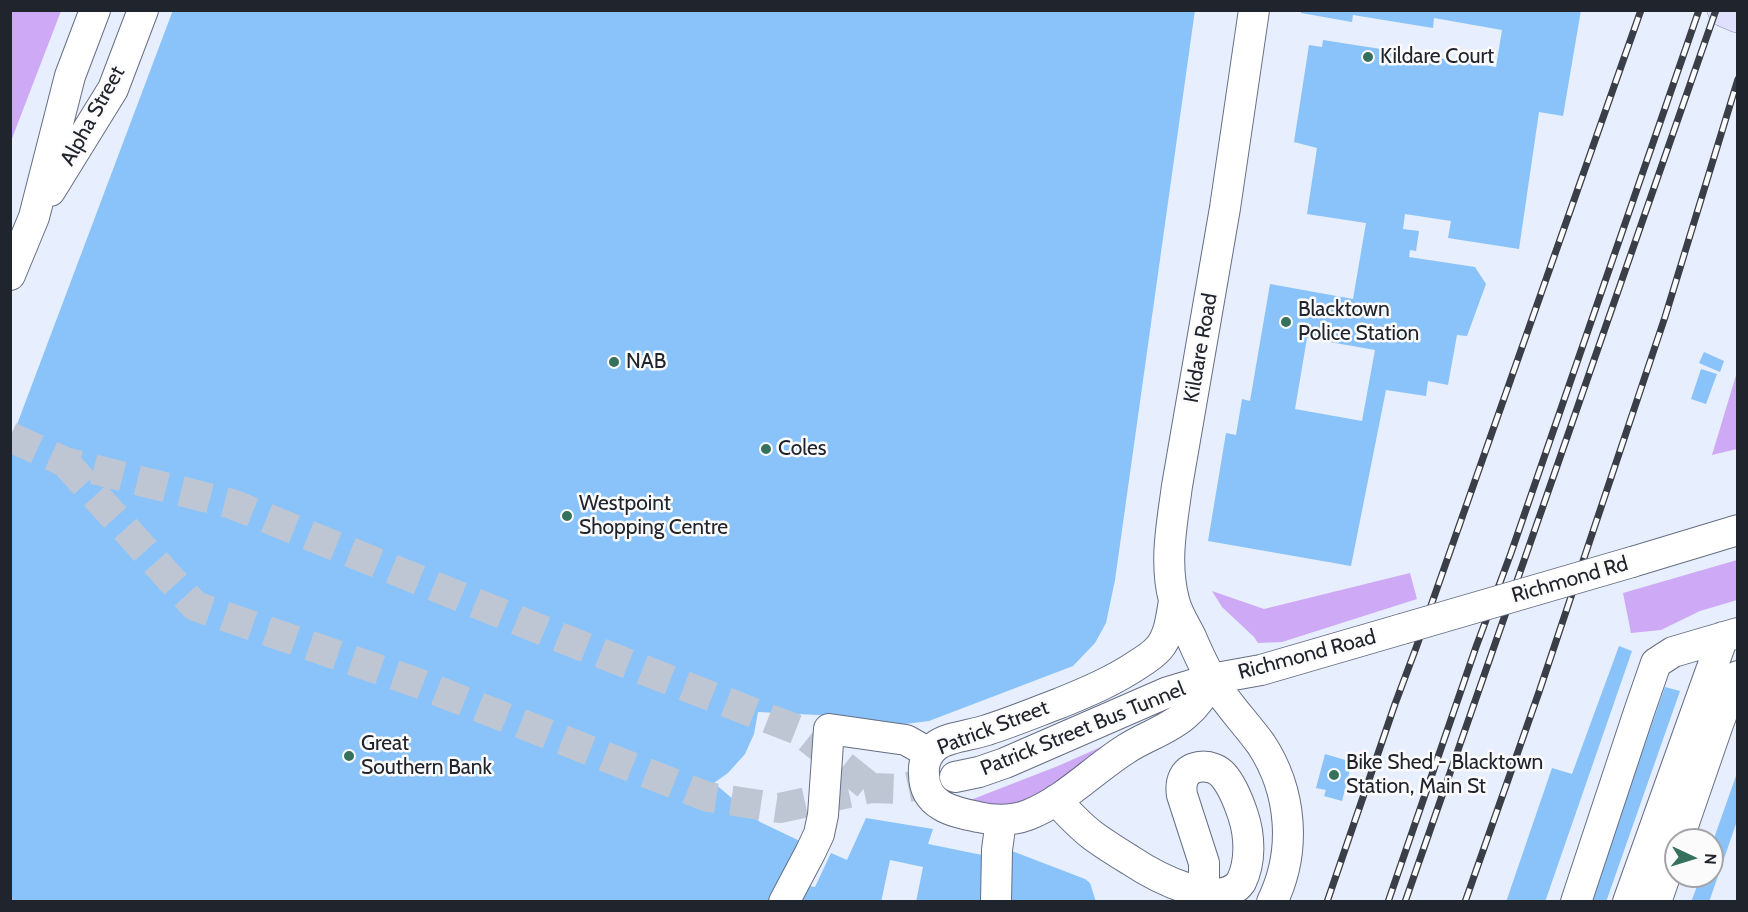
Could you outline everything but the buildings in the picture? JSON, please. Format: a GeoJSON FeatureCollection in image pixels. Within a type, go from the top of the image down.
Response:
{"type":"FeatureCollection","features":[{"type":"Feature","properties":{"kind":"main road"},"geometry":{"type":"LineString","coordinates":[[1724,10],[1737,16]]}},
{"type":"Feature","properties":{"kind":"street","name":"Alpha Street"},"geometry":{"type":"LineString","coordinates":[[10,276],[34,217],[70,76],[96,10]]}},
{"type":"Feature","properties":{"kind":"street","name":"Alpha Street"},"geometry":{"type":"LineString","coordinates":[[34,217],[113,89],[143,10]]}},
{"type":"Feature","properties":{"kind":"street","name":"Kildare Road"},"geometry":{"type":"LineString","coordinates":[[1254,10],[1225,208],[1171,531],[1168,567],[1174,601],[1211,679],[1262,747],[1275,773],[1283,798],[1288,823],[1288,847],[1285,869],[1272,902]]}},
{"type":"Feature","properties":{"kind":"street","name":"Richmond Rd"},"geometry":{"type":"LineString","coordinates":[[1402,629],[1737,530]]}},
{"type":"Feature","properties":{"kind":"street","name":"Patrick Street"},"geometry":{"type":"LineString","coordinates":[[1174,601],[1168,633],[1159,648],[1128,672],[1106,684],[1038,711],[987,730],[938,744],[929,753],[924,766],[928,793],[936,803],[955,812],[1001,820],[1028,815],[1056,800],[1126,748],[1184,717],[1196,705],[1211,679]]}},
{"type":"Feature","properties":{"kind":"street","name":"Richmond Road"},"geometry":{"type":"LineString","coordinates":[[1211,679],[1252,672],[1402,629]]}},
{"type":"Feature","properties":{"kind":"street"},"geometry":{"type":"LineString","coordinates":[[1576,902],[1656,663],[1673,652],[1732,638]]}},
{"type":"Feature","properties":{"kind":"street"},"geometry":{"type":"LineString","coordinates":[[1628,902],[1732,638]]}},
{"type":"Feature","properties":{"kind":"street"},"geometry":{"type":"LineString","coordinates":[[1682,828],[1717,726],[1737,676]]}},
{"type":"Feature","properties":{"kind":"street","name":"Patrick Street Bus Tunnel"},"geometry":{"type":"LineString","coordinates":[[955,777],[1005,763],[1168,692],[1211,679]]}},
{"type":"Feature","properties":{"kind":"street"},"geometry":{"type":"LineString","coordinates":[[784,902],[819,834],[823,815],[829,729],[906,740],[929,753]]}},
{"type":"Feature","properties":{"kind":"street"},"geometry":{"type":"LineString","coordinates":[[1056,800],[1091,834],[1161,880],[1199,896]]}},
{"type":"Feature","properties":{"kind":"street"},"geometry":{"type":"LineString","coordinates":[[996,902],[997,850],[1001,820]]}},
{"type":"Feature","properties":{"kind":"street"},"geometry":{"type":"LineString","coordinates":[[1656,902],[1664,879]]}},
{"type":"Feature","properties":{"kind":"shaded area"},"geometry":{"type":"Polygon","coordinates":[[[10,11],[61,11],[11,141],[10,11]]]}},
{"type":"Feature","properties":{"kind":"shaded area"},"geometry":{"type":"Polygon","coordinates":[[[1737,372],[1737,449],[1712,455],[1737,372]]]}},
{"type":"Feature","properties":{"kind":"shaded area"},"geometry":{"type":"Polygon","coordinates":[[[1737,560],[1737,600],[1700,611],[1661,630],[1631,633],[1623,593],[1737,560]]]}},
{"type":"Feature","properties":{"kind":"shaded area"},"geometry":{"type":"Polygon","coordinates":[[[1410,573],[1417,599],[1282,642],[1258,643],[1222,607],[1212,591],[1264,609],[1410,573]]]}},
{"type":"Feature","properties":{"kind":"shaded area"},"geometry":{"type":"Polygon","coordinates":[[[1155,723],[1024,804],[1010,808],[968,801],[1058,766],[1155,723]]]}},
{"type":"Feature","properties":{"kind":"tunnel"},"geometry":{"type":"LineString","coordinates":[[10,437],[65,462],[232,504],[559,637],[798,730],[871,788]]}},
{"type":"Feature","properties":{"kind":"tunnel"},"geometry":{"type":"LineString","coordinates":[[65,462],[195,606],[415,682],[708,797],[780,808],[871,788],[899,789],[950,778]]}},
{"type":"Feature","properties":{"kind":"railway"},"geometry":{"type":"LineString","coordinates":[[1327,902],[1641,10]]}},
{"type":"Feature","properties":{"kind":"railway"},"geometry":{"type":"LineString","coordinates":[[1388,902],[1699,10]]}},
{"type":"Feature","properties":{"kind":"railway"},"geometry":{"type":"LineString","coordinates":[[1405,902],[1716,10]]}},
{"type":"Feature","properties":{"kind":"railway"},"geometry":{"type":"LineString","coordinates":[[1465,902],[1539,692],[1665,317],[1738,79]]}},
{"type":"Feature","properties":{"kind":"place","name":"Kildare Court"},"geometry":{"type":"Point","coordinates":[1368,57]}},
{"type":"Feature","properties":{"kind":"place","name":"Blacktown Police Station"},"geometry":{"type":"Point","coordinates":[1286,322]}},
{"type":"Feature","properties":{"kind":"place","name":"NAB"},"geometry":{"type":"Point","coordinates":[614,362]}},
{"type":"Feature","properties":{"kind":"place","name":"Coles"},"geometry":{"type":"Point","coordinates":[766,449]}},
{"type":"Feature","properties":{"kind":"place","name":"Westpoint Shopping Centre"},"geometry":{"type":"Point","coordinates":[567,516]}},
{"type":"Feature","properties":{"kind":"place","name":"Great Southern Bank"},"geometry":{"type":"Point","coordinates":[349,756]}},
{"type":"Feature","properties":{"kind":"place","name":"Bike Shed - Blacktown Station, Main St"},"geometry":{"type":"Point","coordinates":[1334,775]}}]}
